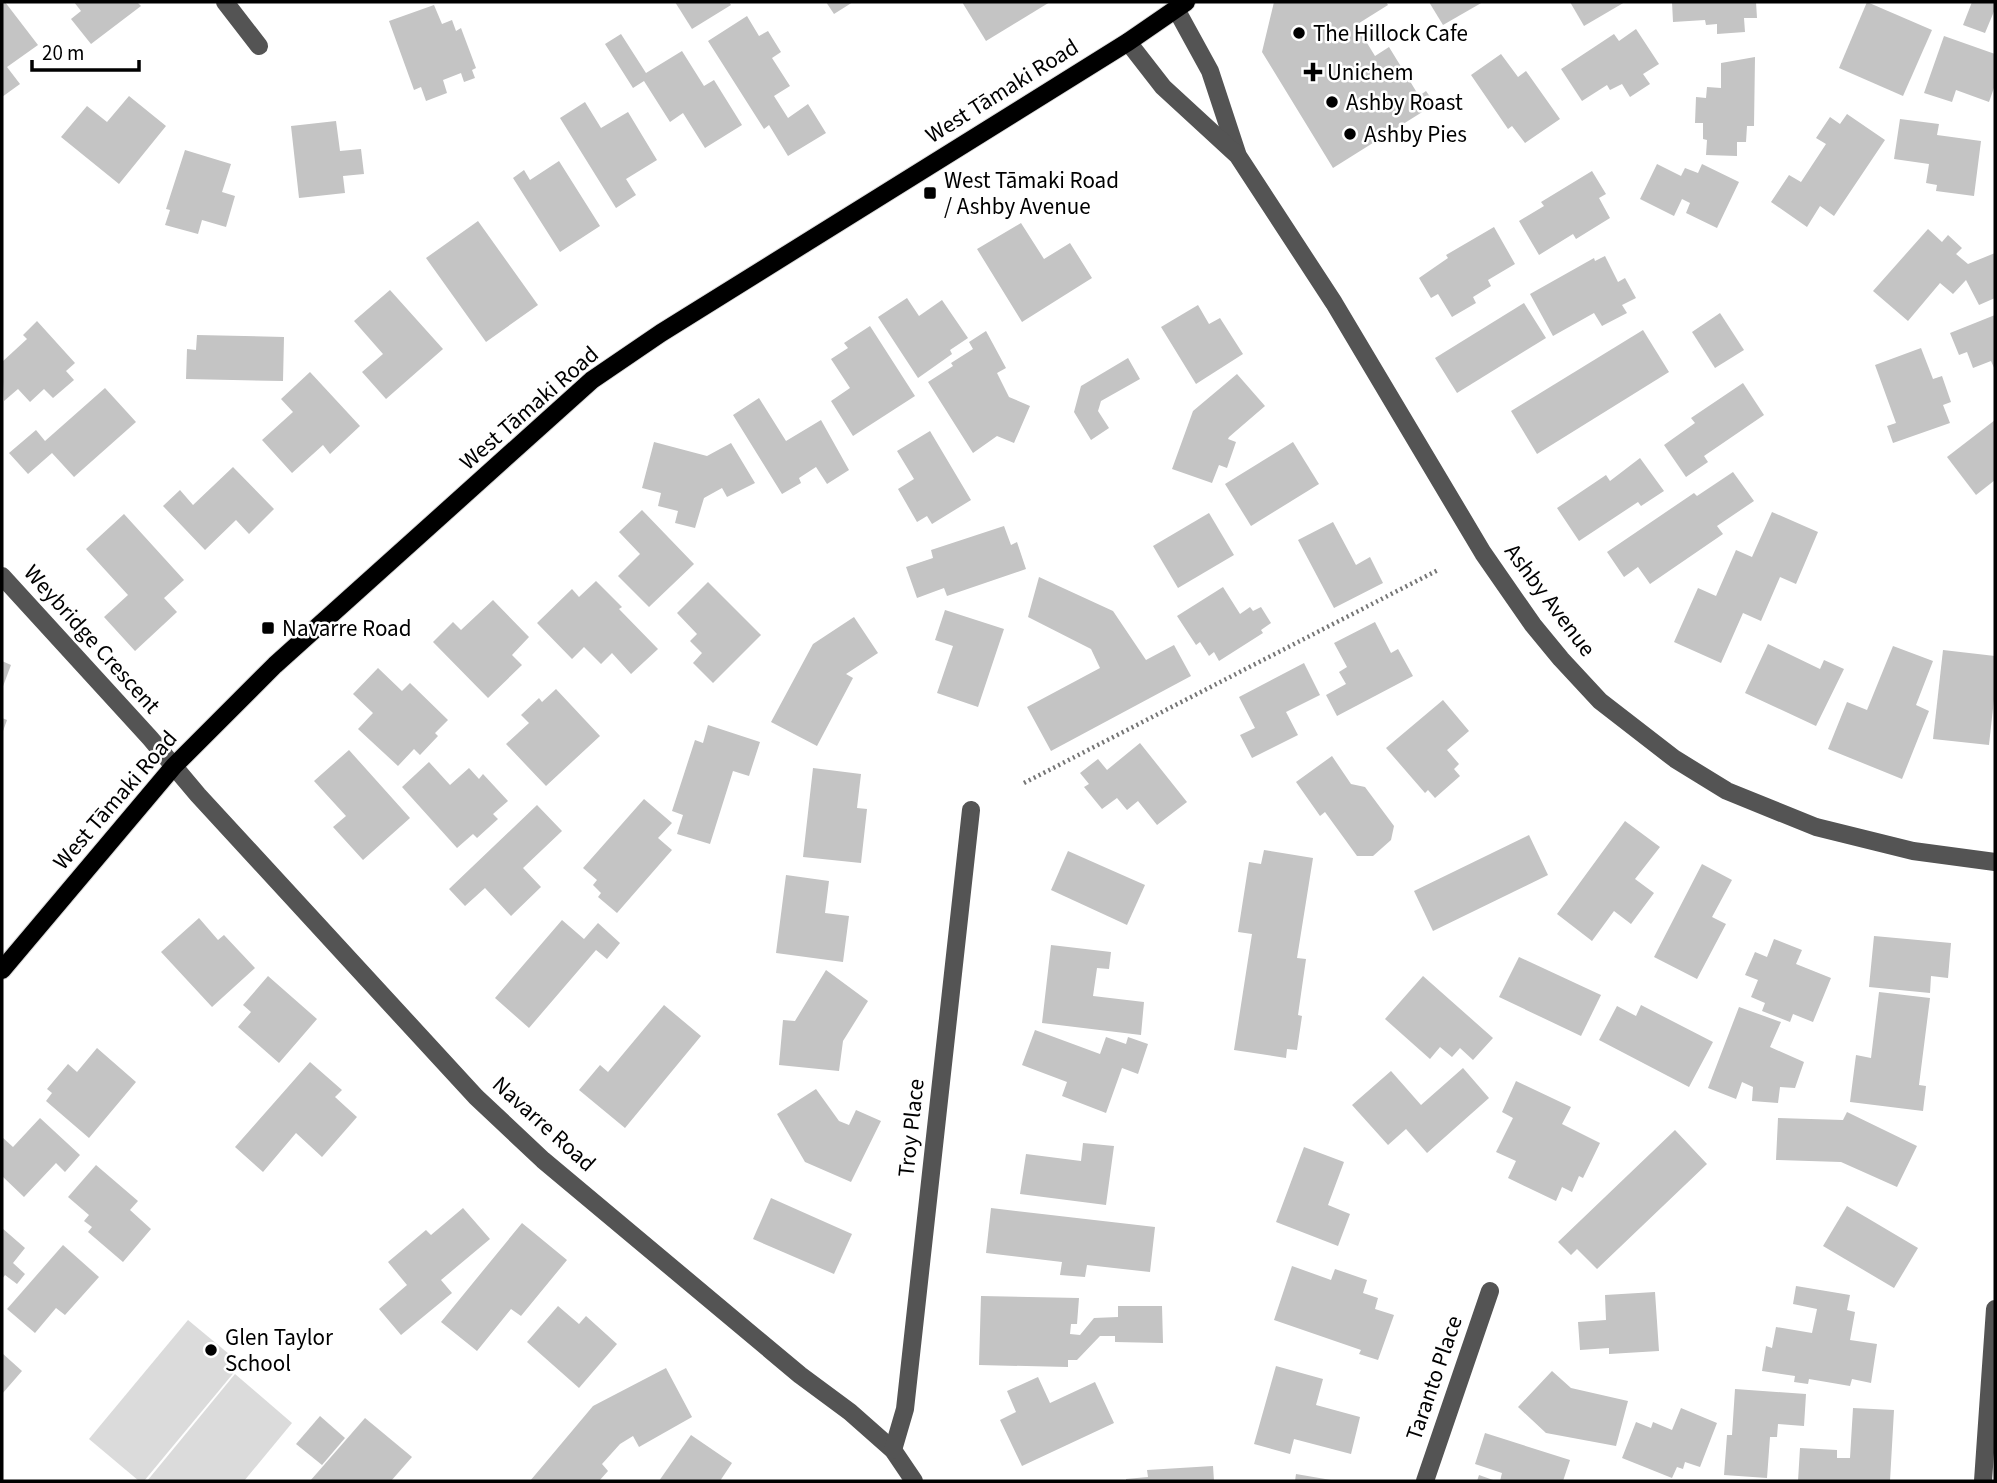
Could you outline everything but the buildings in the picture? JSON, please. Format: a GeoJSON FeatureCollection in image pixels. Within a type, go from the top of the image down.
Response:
{"type":"FeatureCollection","features":[{"type":"Feature","properties":{"kind":"main road","name":"West Tāmaki Road"},"geometry":{"type":"LineString","coordinates":[[2,970],[174,766],[275,665],[592,380],[661,333],[1128,42],[1181,5]]}},
{"type":"Feature","properties":{"kind":"street"},"geometry":{"type":"LineString","coordinates":[[225,2],[259,46]]}},
{"type":"Feature","properties":{"kind":"street","name":"Ashby Avenue"},"geometry":{"type":"LineString","coordinates":[[1181,5],[1210,71],[1238,156]]}},
{"type":"Feature","properties":{"kind":"street","name":"Ashby Avenue"},"geometry":{"type":"LineString","coordinates":[[1128,42],[1163,87],[1238,156],[1334,303],[1483,553],[1533,625],[1600,701],[1675,759],[1727,791],[1816,827],[1913,851],[1995,862]]}},
{"type":"Feature","properties":{"kind":"street","name":"Weybridge Crescent"},"geometry":{"type":"LineString","coordinates":[[2,576],[174,766]]}},
{"type":"Feature","properties":{"kind":"street","name":"Navarre Road"},"geometry":{"type":"LineString","coordinates":[[174,766],[476,1097],[543,1160],[893,1450],[914,1481]]}},
{"type":"Feature","properties":{"kind":"street","name":"Troy Place"},"geometry":{"type":"LineString","coordinates":[[893,1450],[905,1409],[971,810]]}},
{"type":"Feature","properties":{"kind":"street","name":"Taranto Place"},"geometry":{"type":"LineString","coordinates":[[1425,1481],[1490,1291]]}},
{"type":"Feature","properties":{"kind":"street"},"geometry":{"type":"LineString","coordinates":[[1983,1481],[1995,1308]]}},
{"type":"Feature","properties":{"kind":"path"},"geometry":{"type":"LineString","coordinates":[[1024,783],[1438,570]]}},
{"type":"Feature","properties":{"kind":"shaded area"},"geometry":{"type":"Polygon","coordinates":[[[188,1320],[241,1364],[144,1481],[139,1481],[89,1439],[188,1320]]]}},
{"type":"Feature","properties":{"kind":"shaded area"},"geometry":{"type":"Polygon","coordinates":[[[235,1374],[292,1423],[244,1481],[147,1481],[235,1374]]]}},
{"type":"Feature","properties":{"kind":"place","name":"The Hillock Cafe"},"geometry":{"type":"Point","coordinates":[1299,33]}},
{"type":"Feature","properties":{"kind":"place","name":"Unichem"},"geometry":{"type":"Point","coordinates":[1313,72]}},
{"type":"Feature","properties":{"kind":"place","name":"Ashby Roast"},"geometry":{"type":"Point","coordinates":[1332,102]}},
{"type":"Feature","properties":{"kind":"place","name":"Ashby Pies"},"geometry":{"type":"Point","coordinates":[1350,134]}},
{"type":"Feature","properties":{"kind":"place","name":"West Tāmaki Road / Ashby Avenue"},"geometry":{"type":"Point","coordinates":[930,193]}},
{"type":"Feature","properties":{"kind":"place","name":"Navarre Road"},"geometry":{"type":"Point","coordinates":[268,628]}},
{"type":"Feature","properties":{"kind":"place","name":"Glen Taylor School"},"geometry":{"type":"Point","coordinates":[211,1350]}}]}
